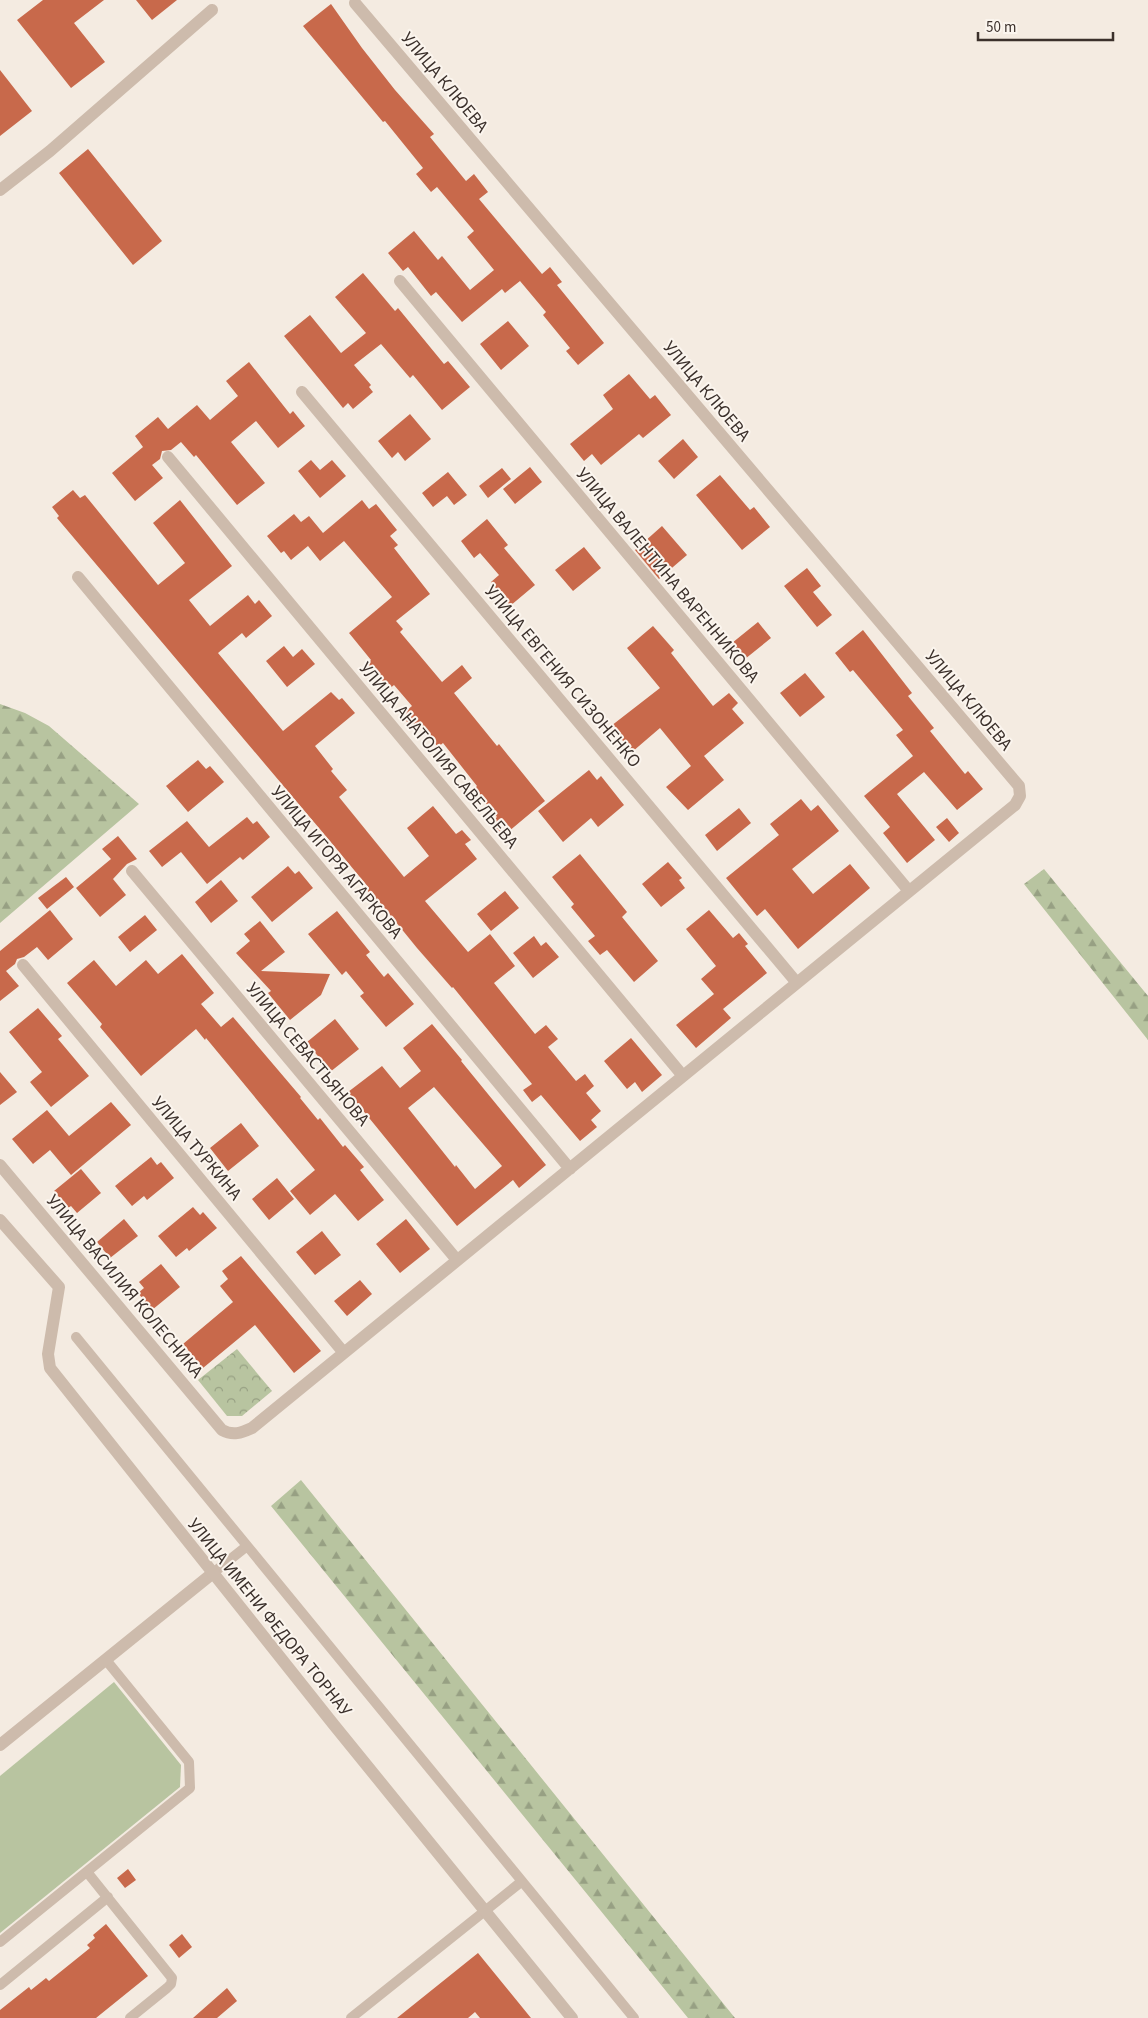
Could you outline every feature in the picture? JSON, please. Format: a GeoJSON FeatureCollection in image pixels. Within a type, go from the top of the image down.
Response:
{"type":"FeatureCollection","features":[{"type":"Feature","properties":{"kind":"street","name":"УЛИЦА КЛЮЕВА"},"geometry":{"type":"LineString","coordinates":[[355,3],[1019,786],[1020,796],[1015,805],[909,891]]}},
{"type":"Feature","properties":{"kind":"street"},"geometry":{"type":"LineString","coordinates":[[0,190],[50,151],[212,10]]}},
{"type":"Feature","properties":{"kind":"street","name":"УЛИЦА ВАЛЕНТИНА ВАРЕННИКОВА"},"geometry":{"type":"LineString","coordinates":[[400,281],[909,891]]}},
{"type":"Feature","properties":{"kind":"street","name":"УЛИЦА ЕВГЕНИЯ СИЗОНЕНКО"},"geometry":{"type":"LineString","coordinates":[[302,392],[797,983]]}},
{"type":"Feature","properties":{"kind":"street","name":"УЛИЦА АНАТОЛИЯ САВЕЛЬЕВА"},"geometry":{"type":"LineString","coordinates":[[168,457],[683,1076]]}},
{"type":"Feature","properties":{"kind":"street","name":"УЛИЦА ИГОРЯ АГАРКОВА"},"geometry":{"type":"LineString","coordinates":[[78,577],[570,1169]]}},
{"type":"Feature","properties":{"kind":"street","name":"УЛИЦА СЕВАСТЬЯНОВА"},"geometry":{"type":"LineString","coordinates":[[132,871],[457,1260]]}},
{"type":"Feature","properties":{"kind":"street"},"geometry":{"type":"LineString","coordinates":[[344,1353],[909,891]]}},
{"type":"Feature","properties":{"kind":"street","name":"УЛИЦА ТУРКИНА"},"geometry":{"type":"LineString","coordinates":[[23,965],[344,1353]]}},
{"type":"Feature","properties":{"kind":"street","name":"УЛИЦА ВАСИЛИЯ КОЛЕСНИКА"},"geometry":{"type":"LineString","coordinates":[[0,1165],[222,1430],[230,1435],[252,1428],[344,1353]]}},
{"type":"Feature","properties":{"kind":"street","name":"УЛИЦА ИМЕНИ ФЕДОРА ТОРНАУ"},"geometry":{"type":"LineString","coordinates":[[0,1220],[58,1287],[48,1354],[50,1368],[334,1726],[572,2018]]}},
{"type":"Feature","properties":{"kind":"street"},"geometry":{"type":"LineString","coordinates":[[0,1745],[213,1573]]}},
{"type":"Feature","properties":{"kind":"lane"},"geometry":{"type":"LineString","coordinates":[[76,1337],[634,2018]]}},
{"type":"Feature","properties":{"kind":"lane"},"geometry":{"type":"LineString","coordinates":[[213,1573],[246,1546]]}},
{"type":"Feature","properties":{"kind":"lane"},"geometry":{"type":"LineString","coordinates":[[0,1942],[190,1788],[189,1762],[106,1660]]}},
{"type":"Feature","properties":{"kind":"lane"},"geometry":{"type":"LineString","coordinates":[[87,1872],[172,1978],[171,1984],[167,1988],[130,2018]]}},
{"type":"Feature","properties":{"kind":"lane"},"geometry":{"type":"LineString","coordinates":[[351,2018],[521,1882]]}},
{"type":"Feature","properties":{"kind":"lane"},"geometry":{"type":"LineString","coordinates":[[0,1985],[108,1897]]}},
{"type":"Feature","properties":{"kind":"green space"},"geometry":{"type":"Polygon","coordinates":[[[0,704],[25,713],[49,726],[139,804],[0,923],[0,704]]]}},
{"type":"Feature","properties":{"kind":"green space"},"geometry":{"type":"Polygon","coordinates":[[[1044,869],[1148,996],[1148,1040],[1024,884],[1044,869]]]}},
{"type":"Feature","properties":{"kind":"green space"},"geometry":{"type":"Polygon","coordinates":[[[237,1349],[272,1391],[242,1416],[227,1416],[198,1380],[237,1349]]]}},
{"type":"Feature","properties":{"kind":"green space"},"geometry":{"type":"Polygon","coordinates":[[[301,1480],[735,2018],[688,2018],[271,1506],[301,1480]]]}},
{"type":"Feature","properties":{"kind":"green space"},"geometry":{"type":"Polygon","coordinates":[[[114,1682],[181,1765],[180,1787],[0,1933],[0,1776],[114,1682]]]}},
{"type":"Feature","properties":{"kind":"building"},"geometry":{"type":"Polygon","coordinates":[[[43,0],[104,0],[74,23],[105,62],[71,88],[17,20],[43,0]]]}},
{"type":"Feature","properties":{"kind":"building"},"geometry":{"type":"Polygon","coordinates":[[[136,0],[177,0],[152,20],[136,0]]]}},
{"type":"Feature","properties":{"kind":"building"},"geometry":{"type":"Polygon","coordinates":[[[331,4],[395,90],[434,134],[430,137],[466,181],[474,174],[488,192],[479,199],[542,274],[550,267],[562,282],[557,285],[604,343],[578,365],[566,351],[570,348],[543,315],[546,312],[520,281],[505,293],[502,289],[462,322],[436,292],[431,296],[408,267],[403,271],[388,253],[414,231],[438,260],[442,256],[470,290],[494,270],[467,237],[474,231],[437,187],[431,192],[416,174],[423,168],[303,26],[331,4]]]}},
{"type":"Feature","properties":{"kind":"building"},"geometry":{"type":"Polygon","coordinates":[[[0,70],[32,111],[0,136],[0,70]]]}},
{"type":"Feature","properties":{"kind":"building"},"geometry":{"type":"Polygon","coordinates":[[[88,149],[162,241],[133,265],[59,173],[88,149]]]}},
{"type":"Feature","properties":{"kind":"building"},"geometry":{"type":"Polygon","coordinates":[[[363,273],[395,311],[398,308],[444,364],[448,361],[470,387],[442,410],[413,375],[410,378],[381,344],[354,365],[371,385],[369,387],[373,392],[353,409],[348,403],[343,408],[284,336],[310,315],[341,353],[366,333],[335,297],[363,273]]]}},
{"type":"Feature","properties":{"kind":"building"},"geometry":{"type":"Polygon","coordinates":[[[508,321],[529,346],[501,370],[480,344],[508,321]]]}},
{"type":"Feature","properties":{"kind":"building"},"geometry":{"type":"Polygon","coordinates":[[[249,362],[290,414],[293,411],[305,426],[278,448],[256,421],[231,442],[265,483],[237,505],[196,455],[194,457],[181,442],[171,450],[162,451],[160,459],[152,465],[163,478],[135,501],[112,473],[143,447],[135,436],[158,417],[168,429],[197,405],[210,420],[238,396],[226,381],[249,362]]]}},
{"type":"Feature","properties":{"kind":"building"},"geometry":{"type":"Polygon","coordinates":[[[629,374],[650,399],[655,395],[671,415],[643,438],[639,434],[601,465],[592,454],[584,461],[570,444],[613,409],[603,395],[629,374]]]}},
{"type":"Feature","properties":{"kind":"building"},"geometry":{"type":"Polygon","coordinates":[[[410,414],[431,439],[405,461],[398,452],[392,458],[378,441],[410,414]]]}},
{"type":"Feature","properties":{"kind":"building"},"geometry":{"type":"Polygon","coordinates":[[[683,439],[698,457],[674,479],[658,461],[683,439]]]}},
{"type":"Feature","properties":{"kind":"building"},"geometry":{"type":"Polygon","coordinates":[[[311,460],[320,470],[332,460],[346,476],[320,498],[298,471],[311,460]]]}},
{"type":"Feature","properties":{"kind":"building"},"geometry":{"type":"Polygon","coordinates":[[[530,467],[542,482],[515,504],[503,489],[530,467]]]}},
{"type":"Feature","properties":{"kind":"building"},"geometry":{"type":"Polygon","coordinates":[[[502,468],[511,479],[488,498],[479,486],[502,468]]]}},
{"type":"Feature","properties":{"kind":"building"},"geometry":{"type":"Polygon","coordinates":[[[448,472],[467,495],[454,505],[447,496],[433,507],[422,493],[448,472]]]}},
{"type":"Feature","properties":{"kind":"building"},"geometry":{"type":"Polygon","coordinates":[[[720,475],[750,510],[754,507],[770,527],[742,550],[696,495],[720,475]]]}},
{"type":"Feature","properties":{"kind":"building"},"geometry":{"type":"Polygon","coordinates":[[[73,490],[80,498],[85,495],[158,585],[185,563],[153,523],[180,500],[232,566],[189,600],[210,626],[248,595],[255,604],[259,600],[272,616],[246,638],[242,633],[218,653],[283,731],[331,692],[339,700],[342,698],[355,713],[315,746],[333,769],[331,771],[347,790],[339,797],[404,877],[429,856],[407,828],[433,806],[456,834],[462,830],[471,840],[465,844],[477,859],[425,901],[468,952],[490,934],[515,966],[494,983],[535,1034],[546,1025],[558,1039],[548,1047],[576,1081],[585,1074],[594,1086],[586,1093],[601,1111],[591,1120],[597,1127],[580,1141],[541,1095],[532,1102],[523,1090],[532,1084],[453,987],[417,948],[378,900],[376,902],[367,890],[369,888],[330,841],[57,518],[59,516],[52,507],[73,490]]]}},
{"type":"Feature","properties":{"kind":"building"},"geometry":{"type":"Polygon","coordinates":[[[362,500],[369,509],[376,504],[397,530],[390,536],[398,545],[394,548],[430,594],[396,621],[403,629],[400,632],[442,682],[462,665],[472,678],[454,693],[497,746],[499,744],[545,801],[502,837],[490,823],[497,817],[474,789],[477,786],[443,743],[438,747],[420,725],[414,730],[401,715],[412,706],[394,685],[388,690],[367,664],[371,660],[349,633],[392,597],[344,541],[320,561],[308,546],[291,560],[284,551],[281,553],[267,536],[294,514],[301,522],[309,516],[323,533],[362,500]]]}},
{"type":"Feature","properties":{"kind":"building"},"geometry":{"type":"Polygon","coordinates":[[[487,519],[508,545],[504,548],[535,585],[510,606],[491,582],[499,575],[480,553],[474,558],[461,541],[487,519]]]}},
{"type":"Feature","properties":{"kind":"building"},"geometry":{"type":"Polygon","coordinates":[[[662,526],[687,555],[659,579],[635,550],[662,526]]]}},
{"type":"Feature","properties":{"kind":"building"},"geometry":{"type":"Polygon","coordinates":[[[584,547],[601,568],[573,591],[555,570],[584,547]]]}},
{"type":"Feature","properties":{"kind":"building"},"geometry":{"type":"Polygon","coordinates":[[[807,568],[821,586],[813,592],[832,615],[817,627],[784,586],[807,568]]]}},
{"type":"Feature","properties":{"kind":"building"},"geometry":{"type":"Polygon","coordinates":[[[758,622],[771,638],[745,659],[732,643],[758,622]]]}},
{"type":"Feature","properties":{"kind":"building"},"geometry":{"type":"Polygon","coordinates":[[[653,626],[674,650],[671,653],[713,706],[729,693],[738,703],[732,709],[744,723],[704,756],[724,780],[688,810],[666,787],[691,766],[660,728],[632,752],[611,726],[660,688],[627,648],[653,626]]]}},
{"type":"Feature","properties":{"kind":"building"},"geometry":{"type":"Polygon","coordinates":[[[863,630],[912,693],[908,696],[934,728],[930,731],[965,774],[968,771],[983,789],[957,810],[924,772],[897,794],[935,840],[907,863],[883,833],[890,827],[864,796],[913,756],[896,735],[903,730],[853,670],[850,672],[835,653],[863,630]]]}},
{"type":"Feature","properties":{"kind":"building"},"geometry":{"type":"Polygon","coordinates":[[[284,646],[293,657],[302,649],[315,664],[287,687],[266,661],[284,646]]]}},
{"type":"Feature","properties":{"kind":"building"},"geometry":{"type":"Polygon","coordinates":[[[805,673],[825,697],[800,717],[780,693],[805,673]]]}},
{"type":"Feature","properties":{"kind":"building"},"geometry":{"type":"Polygon","coordinates":[[[198,760],[206,769],[210,766],[224,782],[188,812],[166,786],[198,760]]]}},
{"type":"Feature","properties":{"kind":"building"},"geometry":{"type":"Polygon","coordinates":[[[589,770],[597,780],[601,776],[624,805],[598,827],[591,818],[563,842],[538,811],[589,770]]]}},
{"type":"Feature","properties":{"kind":"building"},"geometry":{"type":"Polygon","coordinates":[[[801,799],[811,811],[818,805],[839,831],[792,869],[813,894],[850,864],[870,888],[798,949],[765,909],[757,916],[726,878],[779,835],[770,824],[801,799]]]}},
{"type":"Feature","properties":{"kind":"building"},"geometry":{"type":"Polygon","coordinates":[[[739,808],[751,823],[717,851],[705,835],[739,808]]]}},
{"type":"Feature","properties":{"kind":"building"},"geometry":{"type":"Polygon","coordinates":[[[247,817],[253,824],[257,821],[270,837],[243,860],[240,857],[207,884],[181,852],[162,867],[149,851],[187,821],[209,847],[247,817]]]}},
{"type":"Feature","properties":{"kind":"building"},"geometry":{"type":"Polygon","coordinates":[[[947,818],[959,833],[949,842],[936,827],[947,818]]]}},
{"type":"Feature","properties":{"kind":"building"},"geometry":{"type":"Polygon","coordinates":[[[118,836],[137,859],[127,864],[113,879],[126,895],[100,917],[76,888],[111,859],[102,849],[118,836]]]}},
{"type":"Feature","properties":{"kind":"building"},"geometry":{"type":"Polygon","coordinates":[[[580,854],[627,912],[622,917],[658,961],[634,982],[607,950],[600,955],[588,941],[595,936],[571,907],[574,904],[552,877],[580,854]]]}},
{"type":"Feature","properties":{"kind":"building"},"geometry":{"type":"Polygon","coordinates":[[[668,862],[682,878],[679,880],[685,888],[661,907],[642,884],[668,862]]]}},
{"type":"Feature","properties":{"kind":"building"},"geometry":{"type":"Polygon","coordinates":[[[288,866],[295,874],[299,871],[313,888],[272,922],[251,897],[288,866]]]}},
{"type":"Feature","properties":{"kind":"building"},"geometry":{"type":"Polygon","coordinates":[[[66,877],[74,887],[47,909],[38,898],[66,877]]]}},
{"type":"Feature","properties":{"kind":"building"},"geometry":{"type":"Polygon","coordinates":[[[221,880],[238,901],[211,923],[195,902],[221,880]]]}},
{"type":"Feature","properties":{"kind":"building"},"geometry":{"type":"Polygon","coordinates":[[[505,891],[519,908],[491,931],[477,914],[505,891]]]}},
{"type":"Feature","properties":{"kind":"building"},"geometry":{"type":"Polygon","coordinates":[[[50,910],[73,939],[48,960],[37,947],[24,957],[17,959],[15,964],[6,971],[19,986],[0,1001],[0,951],[50,910]]]}},
{"type":"Feature","properties":{"kind":"building"},"geometry":{"type":"Polygon","coordinates":[[[709,910],[733,938],[739,933],[748,944],[745,946],[767,973],[723,1009],[731,1018],[696,1048],[676,1025],[714,994],[701,979],[716,966],[686,929],[709,910]]]}},
{"type":"Feature","properties":{"kind":"building"},"geometry":{"type":"Polygon","coordinates":[[[337,911],[370,952],[366,955],[384,977],[388,973],[414,1004],[386,1027],[360,996],[364,993],[346,971],[342,975],[308,934],[337,911]]]}},
{"type":"Feature","properties":{"kind":"building"},"geometry":{"type":"Polygon","coordinates":[[[145,915],[157,930],[130,952],[118,937],[145,915]]]}},
{"type":"Feature","properties":{"kind":"building"},"geometry":{"type":"Polygon","coordinates":[[[260,921],[285,952],[261,971],[330,974],[321,995],[290,1020],[268,993],[271,991],[236,953],[250,941],[244,934],[260,921]]]}},
{"type":"Feature","properties":{"kind":"building"},"geometry":{"type":"Polygon","coordinates":[[[534,936],[541,946],[546,942],[559,957],[533,978],[513,953],[534,936]]]}},
{"type":"Feature","properties":{"kind":"building"},"geometry":{"type":"Polygon","coordinates":[[[182,954],[214,993],[201,1004],[221,1027],[233,1017],[301,1097],[318,1120],[320,1118],[343,1147],[345,1145],[364,1167],[360,1170],[384,1200],[358,1221],[335,1194],[310,1215],[290,1191],[315,1170],[206,1038],[205,1040],[196,1029],[141,1076],[100,1027],[102,1024],[67,983],[94,960],[116,986],[146,960],[158,974],[182,954]]]}},
{"type":"Feature","properties":{"kind":"building"},"geometry":{"type":"Polygon","coordinates":[[[38,1008],[62,1036],[58,1039],[89,1076],[51,1107],[30,1082],[42,1072],[9,1032],[38,1008]]]}},
{"type":"Feature","properties":{"kind":"building"},"geometry":{"type":"Polygon","coordinates":[[[335,1019],[359,1049],[330,1072],[307,1042],[335,1019]]]}},
{"type":"Feature","properties":{"kind":"building"},"geometry":{"type":"Polygon","coordinates":[[[432,1024],[546,1165],[519,1188],[513,1180],[457,1226],[348,1092],[382,1066],[400,1088],[421,1071],[403,1048],[432,1024]],[[434,1087],[408,1108],[475,1189],[502,1166],[434,1087]]]}},
{"type":"Feature","properties":{"kind":"building"},"geometry":{"type":"Polygon","coordinates":[[[631,1038],[662,1075],[642,1092],[635,1082],[627,1089],[604,1061],[631,1038]]]}},
{"type":"Feature","properties":{"kind":"building"},"geometry":{"type":"Polygon","coordinates":[[[0,1072],[17,1092],[0,1105],[0,1072]]]}},
{"type":"Feature","properties":{"kind":"building"},"geometry":{"type":"Polygon","coordinates":[[[111,1102],[131,1125],[71,1175],[50,1150],[33,1164],[12,1139],[47,1110],[69,1136],[111,1102]]]}},
{"type":"Feature","properties":{"kind":"building"},"geometry":{"type":"Polygon","coordinates":[[[241,1123],[259,1146],[228,1171],[210,1148],[241,1123]]]}},
{"type":"Feature","properties":{"kind":"building"},"geometry":{"type":"Polygon","coordinates":[[[151,1157],[157,1165],[161,1162],[174,1178],[147,1200],[144,1196],[132,1206],[115,1186],[151,1157]]]}},
{"type":"Feature","properties":{"kind":"building"},"geometry":{"type":"Polygon","coordinates":[[[81,1169],[101,1193],[77,1213],[71,1206],[68,1208],[54,1191],[81,1169]]]}},
{"type":"Feature","properties":{"kind":"building"},"geometry":{"type":"Polygon","coordinates":[[[277,1178],[294,1199],[269,1220],[252,1199],[277,1178]]]}},
{"type":"Feature","properties":{"kind":"building"},"geometry":{"type":"Polygon","coordinates":[[[193,1207],[200,1215],[203,1212],[217,1228],[189,1251],[187,1248],[176,1257],[158,1236],[193,1207]]]}},
{"type":"Feature","properties":{"kind":"building"},"geometry":{"type":"Polygon","coordinates":[[[124,1219],[138,1236],[110,1258],[97,1242],[124,1219]]]}},
{"type":"Feature","properties":{"kind":"building"},"geometry":{"type":"Polygon","coordinates":[[[406,1219],[430,1249],[400,1273],[376,1244],[406,1219]]]}},
{"type":"Feature","properties":{"kind":"building"},"geometry":{"type":"Polygon","coordinates":[[[322,1231],[341,1255],[315,1275],[296,1252],[322,1231]]]}},
{"type":"Feature","properties":{"kind":"building"},"geometry":{"type":"Polygon","coordinates":[[[241,1256],[321,1351],[294,1373],[255,1325],[203,1368],[183,1344],[233,1302],[220,1286],[228,1279],[222,1271],[241,1256]]]}},
{"type":"Feature","properties":{"kind":"building"},"geometry":{"type":"Polygon","coordinates":[[[161,1264],[180,1287],[152,1310],[138,1293],[144,1288],[139,1282],[161,1264]]]}},
{"type":"Feature","properties":{"kind":"building"},"geometry":{"type":"Polygon","coordinates":[[[360,1280],[372,1294],[347,1316],[334,1301],[360,1280]]]}},
{"type":"Feature","properties":{"kind":"building"},"geometry":{"type":"Polygon","coordinates":[[[128,1869],[136,1880],[125,1888],[117,1878],[128,1869]]]}},
{"type":"Feature","properties":{"kind":"building"},"geometry":{"type":"Polygon","coordinates":[[[106,1924],[148,1976],[96,2018],[0,2018],[0,2010],[29,1987],[31,1990],[46,1978],[49,1981],[90,1948],[87,1945],[95,1938],[93,1935],[106,1924]]]}},
{"type":"Feature","properties":{"kind":"building"},"geometry":{"type":"Polygon","coordinates":[[[182,1934],[192,1947],[179,1958],[169,1945],[182,1934]]]}},
{"type":"Feature","properties":{"kind":"building"},"geometry":{"type":"Polygon","coordinates":[[[478,1953],[531,2018],[480,2018],[475,2012],[468,2018],[397,2018],[478,1953]]]}},
{"type":"Feature","properties":{"kind":"building"},"geometry":{"type":"Polygon","coordinates":[[[227,1988],[237,2001],[217,2018],[193,2018],[227,1988]]]}}]}
